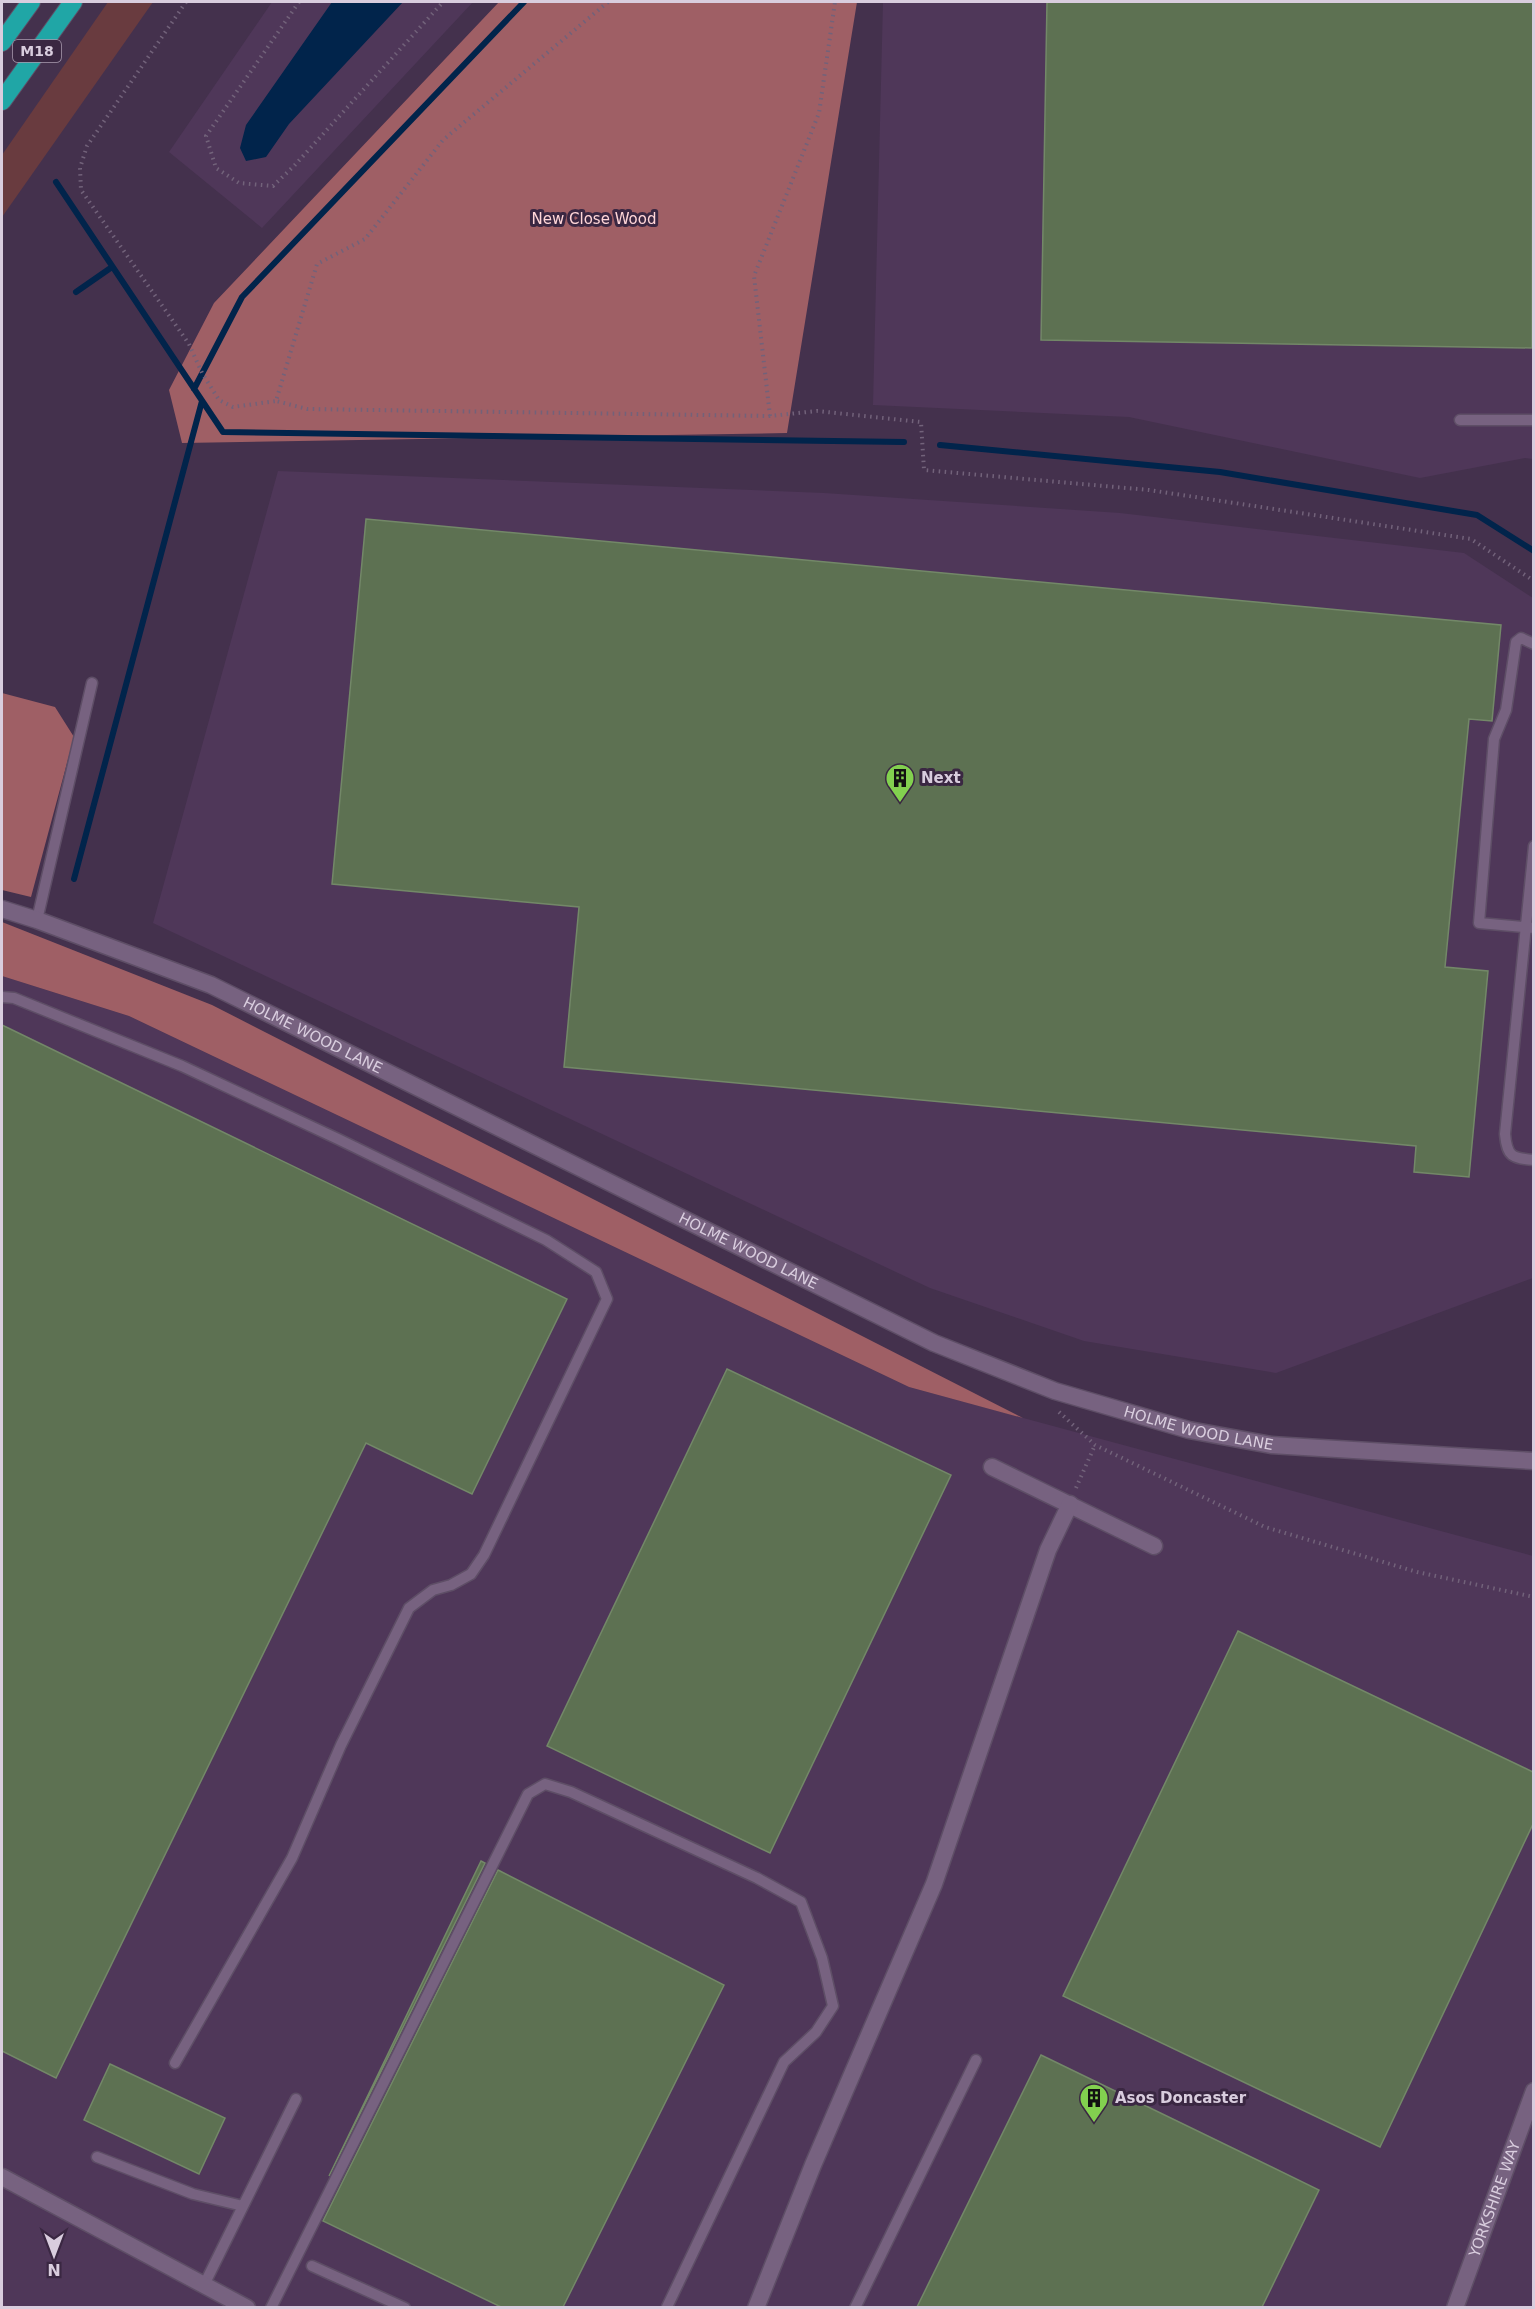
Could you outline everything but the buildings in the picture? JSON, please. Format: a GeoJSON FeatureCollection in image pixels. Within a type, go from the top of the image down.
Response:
{"type":"FeatureCollection","features":[{"type":"Feature","properties":{"kind":"highway","name":"M18"},"geometry":{"type":"LineString","coordinates":[[2,42],[31,2]]}},
{"type":"Feature","properties":{"kind":"highway","name":"M18"},"geometry":{"type":"LineString","coordinates":[[2,101],[73,2]]}},
{"type":"Feature","properties":{"kind":"street","name":"HOLME WOOD LANE"},"geometry":{"type":"LineString","coordinates":[[2,909],[211,984],[934,1344],[1055,1391],[1189,1430],[1271,1445],[1533,1461]]}},
{"type":"Feature","properties":{"kind":"street"},"geometry":{"type":"LineString","coordinates":[[992,1467],[1154,1546]]}},
{"type":"Feature","properties":{"kind":"street"},"geometry":{"type":"LineString","coordinates":[[756,2307],[813,2165],[934,1884],[1048,1550],[1070,1504]]}},
{"type":"Feature","properties":{"kind":"street","name":"YORKSHIRE WAY"},"geometry":{"type":"LineString","coordinates":[[1457,2307],[1533,2091]]}},
{"type":"Feature","properties":{"kind":"street"},"geometry":{"type":"LineString","coordinates":[[2,2177],[247,2307]]}},
{"type":"Feature","properties":{"kind":"lane"},"geometry":{"type":"LineString","coordinates":[[1460,420],[1533,420]]}},
{"type":"Feature","properties":{"kind":"lane"},"geometry":{"type":"LineString","coordinates":[[1530,928],[1479,923],[1494,739],[1506,710],[1516,642],[1521,638],[1533,644]]}},
{"type":"Feature","properties":{"kind":"lane"},"geometry":{"type":"LineString","coordinates":[[37,920],[92,683]]}},
{"type":"Feature","properties":{"kind":"lane"},"geometry":{"type":"LineString","coordinates":[[1533,846],[1530,928],[1505,1134],[1509,1153],[1515,1158],[1533,1160]]}},
{"type":"Feature","properties":{"kind":"lane"},"geometry":{"type":"LineString","coordinates":[[2,997],[14,998],[182,1066],[338,1138],[546,1240],[596,1272],[607,1299],[484,1555],[471,1574],[451,1586],[434,1590],[409,1608],[340,1745],[292,1858],[175,2063]]}},
{"type":"Feature","properties":{"kind":"lane"},"geometry":{"type":"LineString","coordinates":[[272,2307],[528,1794],[545,1784],[570,1792],[726,1863],[801,1902],[822,1958],[833,2006],[816,2032],[784,2062],[667,2307]]}},
{"type":"Feature","properties":{"kind":"lane"},"geometry":{"type":"LineString","coordinates":[[855,2307],[976,2060]]}},
{"type":"Feature","properties":{"kind":"lane"},"geometry":{"type":"LineString","coordinates":[[204,2285],[296,2099]]}},
{"type":"Feature","properties":{"kind":"lane"},"geometry":{"type":"LineString","coordinates":[[97,2157],[193,2194],[243,2206]]}},
{"type":"Feature","properties":{"kind":"lane"},"geometry":{"type":"LineString","coordinates":[[312,2266],[405,2307]]}},
{"type":"Feature","properties":{"kind":"path"},"geometry":{"type":"LineString","coordinates":[[186,2],[87,146],[80,168],[81,190],[189,344],[202,373],[219,400],[233,407],[276,401],[307,409],[770,416],[818,411],[921,422],[924,471],[1149,490],[1471,539],[1533,581]]}},
{"type":"Feature","properties":{"kind":"path"},"geometry":{"type":"LineString","coordinates":[[299,2],[206,136],[216,168],[240,183],[273,186],[294,166],[443,2]]}},
{"type":"Feature","properties":{"kind":"path"},"geometry":{"type":"LineString","coordinates":[[276,401],[317,264],[365,239],[443,140],[609,2]]}},
{"type":"Feature","properties":{"kind":"path"},"geometry":{"type":"LineString","coordinates":[[770,416],[754,276],[819,113],[835,2]]}},
{"type":"Feature","properties":{"kind":"path"},"geometry":{"type":"LineString","coordinates":[[1055,1391],[1054,1407],[1095,1445],[1265,1527],[1416,1572],[1533,1597]]}},
{"type":"Feature","properties":{"kind":"path"},"geometry":{"type":"LineString","coordinates":[[1070,1504],[1095,1445]]}},
{"type":"Feature","properties":{"kind":"shaded area"},"geometry":{"type":"Polygon","coordinates":[[[108,2],[153,2],[2,217],[2,155],[108,2]]]}},
{"type":"Feature","properties":{"kind":"shaded area"},"geometry":{"type":"Polygon","coordinates":[[[272,2],[473,2],[262,228],[169,152],[272,2]]]}},
{"type":"Feature","properties":{"kind":"shaded area"},"geometry":{"type":"Polygon","coordinates":[[[883,2],[1533,2],[1533,459],[1525,458],[1420,478],[1129,417],[873,405],[883,2]]]}},
{"type":"Feature","properties":{"kind":"shaded area"},"geometry":{"type":"Polygon","coordinates":[[[278,471],[824,493],[1120,513],[1464,553],[1533,598],[1533,1278],[1276,1373],[1084,1341],[930,1288],[153,923],[278,471]]]}},
{"type":"Feature","properties":{"kind":"shaded area"},"geometry":{"type":"Polygon","coordinates":[[[2,976],[129,1016],[909,1387],[1533,1556],[1533,2307],[2,2307],[2,976]]]}},
{"type":"Feature","properties":{"kind":"green space","name":"New Close Wood"},"geometry":{"type":"Polygon","coordinates":[[[499,2],[857,2],[787,433],[182,443],[169,390],[214,303],[499,2]]]}},
{"type":"Feature","properties":{"kind":"green space"},"geometry":{"type":"Polygon","coordinates":[[[2,693],[55,707],[74,737],[31,897],[2,890],[2,693]]]}},
{"type":"Feature","properties":{"kind":"green space"},"geometry":{"type":"Polygon","coordinates":[[[2,922],[212,1005],[1023,1418],[909,1387],[129,1016],[2,976],[2,922]]]}},
{"type":"Feature","properties":{"kind":"water"},"geometry":{"type":"Polygon","coordinates":[[[332,2],[403,2],[289,124],[266,157],[246,161],[240,148],[246,125],[332,2]]]}},
{"type":"Feature","properties":{"kind":"waterway"},"geometry":{"type":"LineString","coordinates":[[194,389],[242,297],[524,2]]}},
{"type":"Feature","properties":{"kind":"waterway"},"geometry":{"type":"LineString","coordinates":[[56,182],[223,432],[904,442]]}},
{"type":"Feature","properties":{"kind":"waterway"},"geometry":{"type":"LineString","coordinates":[[76,292],[112,267]]}},
{"type":"Feature","properties":{"kind":"waterway"},"geometry":{"type":"LineString","coordinates":[[74,879],[202,401]]}},
{"type":"Feature","properties":{"kind":"waterway"},"geometry":{"type":"LineString","coordinates":[[940,445],[1220,472],[1477,515],[1534,551]]}},
{"type":"Feature","properties":{"kind":"place","name":"Next"},"geometry":{"type":"Point","coordinates":[900,804]}},
{"type":"Feature","properties":{"kind":"place","name":"Asos Doncaster"},"geometry":{"type":"Point","coordinates":[1094,2124]}}]}
